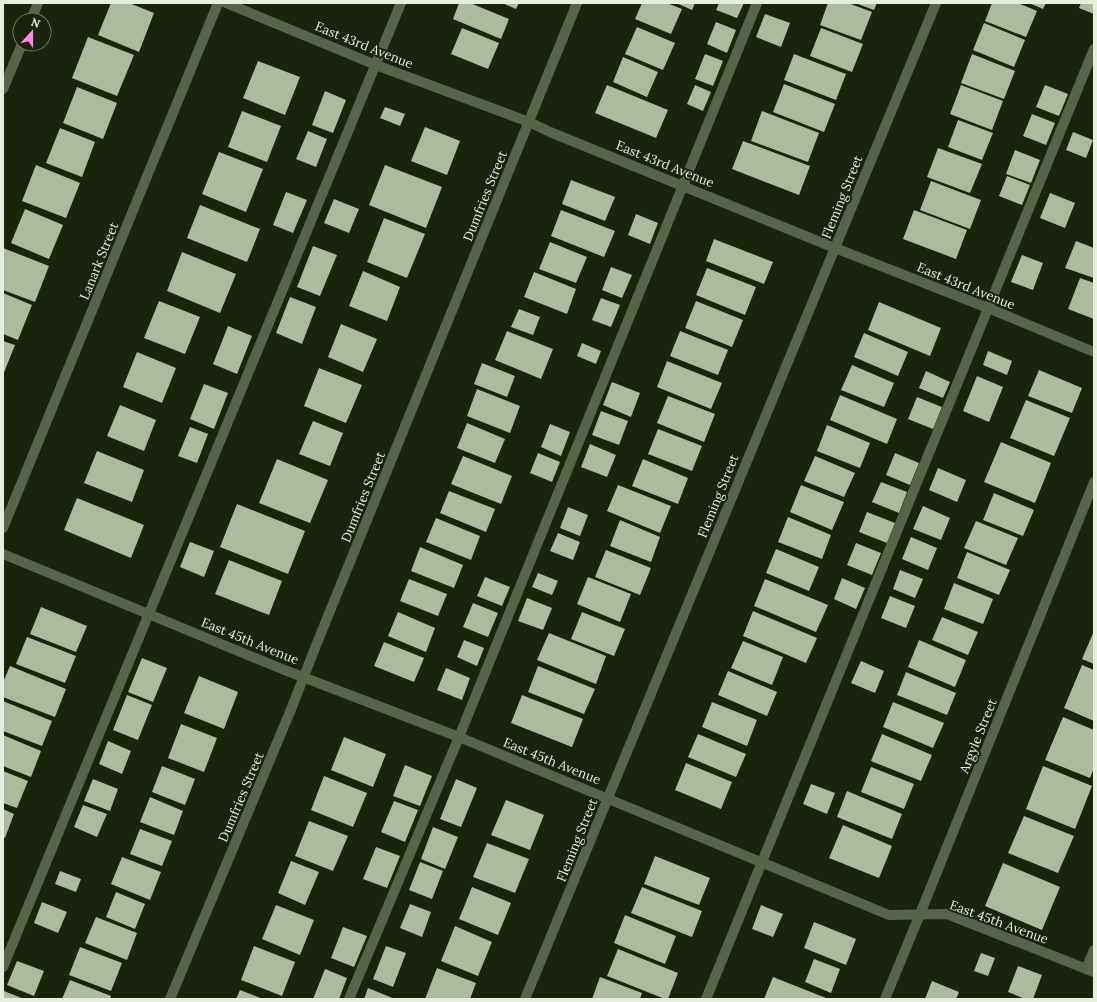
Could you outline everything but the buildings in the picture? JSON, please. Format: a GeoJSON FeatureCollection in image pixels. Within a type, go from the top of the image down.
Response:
{"type":"FeatureCollection","features":[{"type":"Feature","properties":{"kind":"street","name":"Lanark Street"},"geometry":{"type":"LineString","coordinates":[[3,528],[218,3]]}},
{"type":"Feature","properties":{"kind":"street","name":"East 43rd Avenue"},"geometry":{"type":"LineString","coordinates":[[226,3],[376,64],[529,122],[550,132],[1094,352]]}},
{"type":"Feature","properties":{"kind":"street"},"geometry":{"type":"LineString","coordinates":[[3,967],[401,3]]}},
{"type":"Feature","properties":{"kind":"street","name":"Dumfries Street"},"geometry":{"type":"LineString","coordinates":[[170,999],[304,677],[577,3]]}},
{"type":"Feature","properties":{"kind":"street"},"geometry":{"type":"LineString","coordinates":[[349,999],[459,737],[757,3]]}},
{"type":"Feature","properties":{"kind":"street","name":"Fleming Street"},"geometry":{"type":"LineString","coordinates":[[525,999],[936,3]]}},
{"type":"Feature","properties":{"kind":"street"},"geometry":{"type":"LineString","coordinates":[[706,999],[761,861],[1094,49]]}},
{"type":"Feature","properties":{"kind":"street"},"geometry":{"type":"LineString","coordinates":[[3,90],[19,52]]}},
{"type":"Feature","properties":{"kind":"street","name":"Argyle Street"},"geometry":{"type":"LineString","coordinates":[[885,999],[1094,482]]}},
{"type":"Feature","properties":{"kind":"street","name":"East 45th Avenue"},"geometry":{"type":"LineString","coordinates":[[3,554],[304,677],[459,737],[889,914],[947,914],[1090,971]]}},
{"type":"Feature","properties":{"kind":"street"},"geometry":{"type":"LineString","coordinates":[[1090,971],[1094,950]]}}]}
